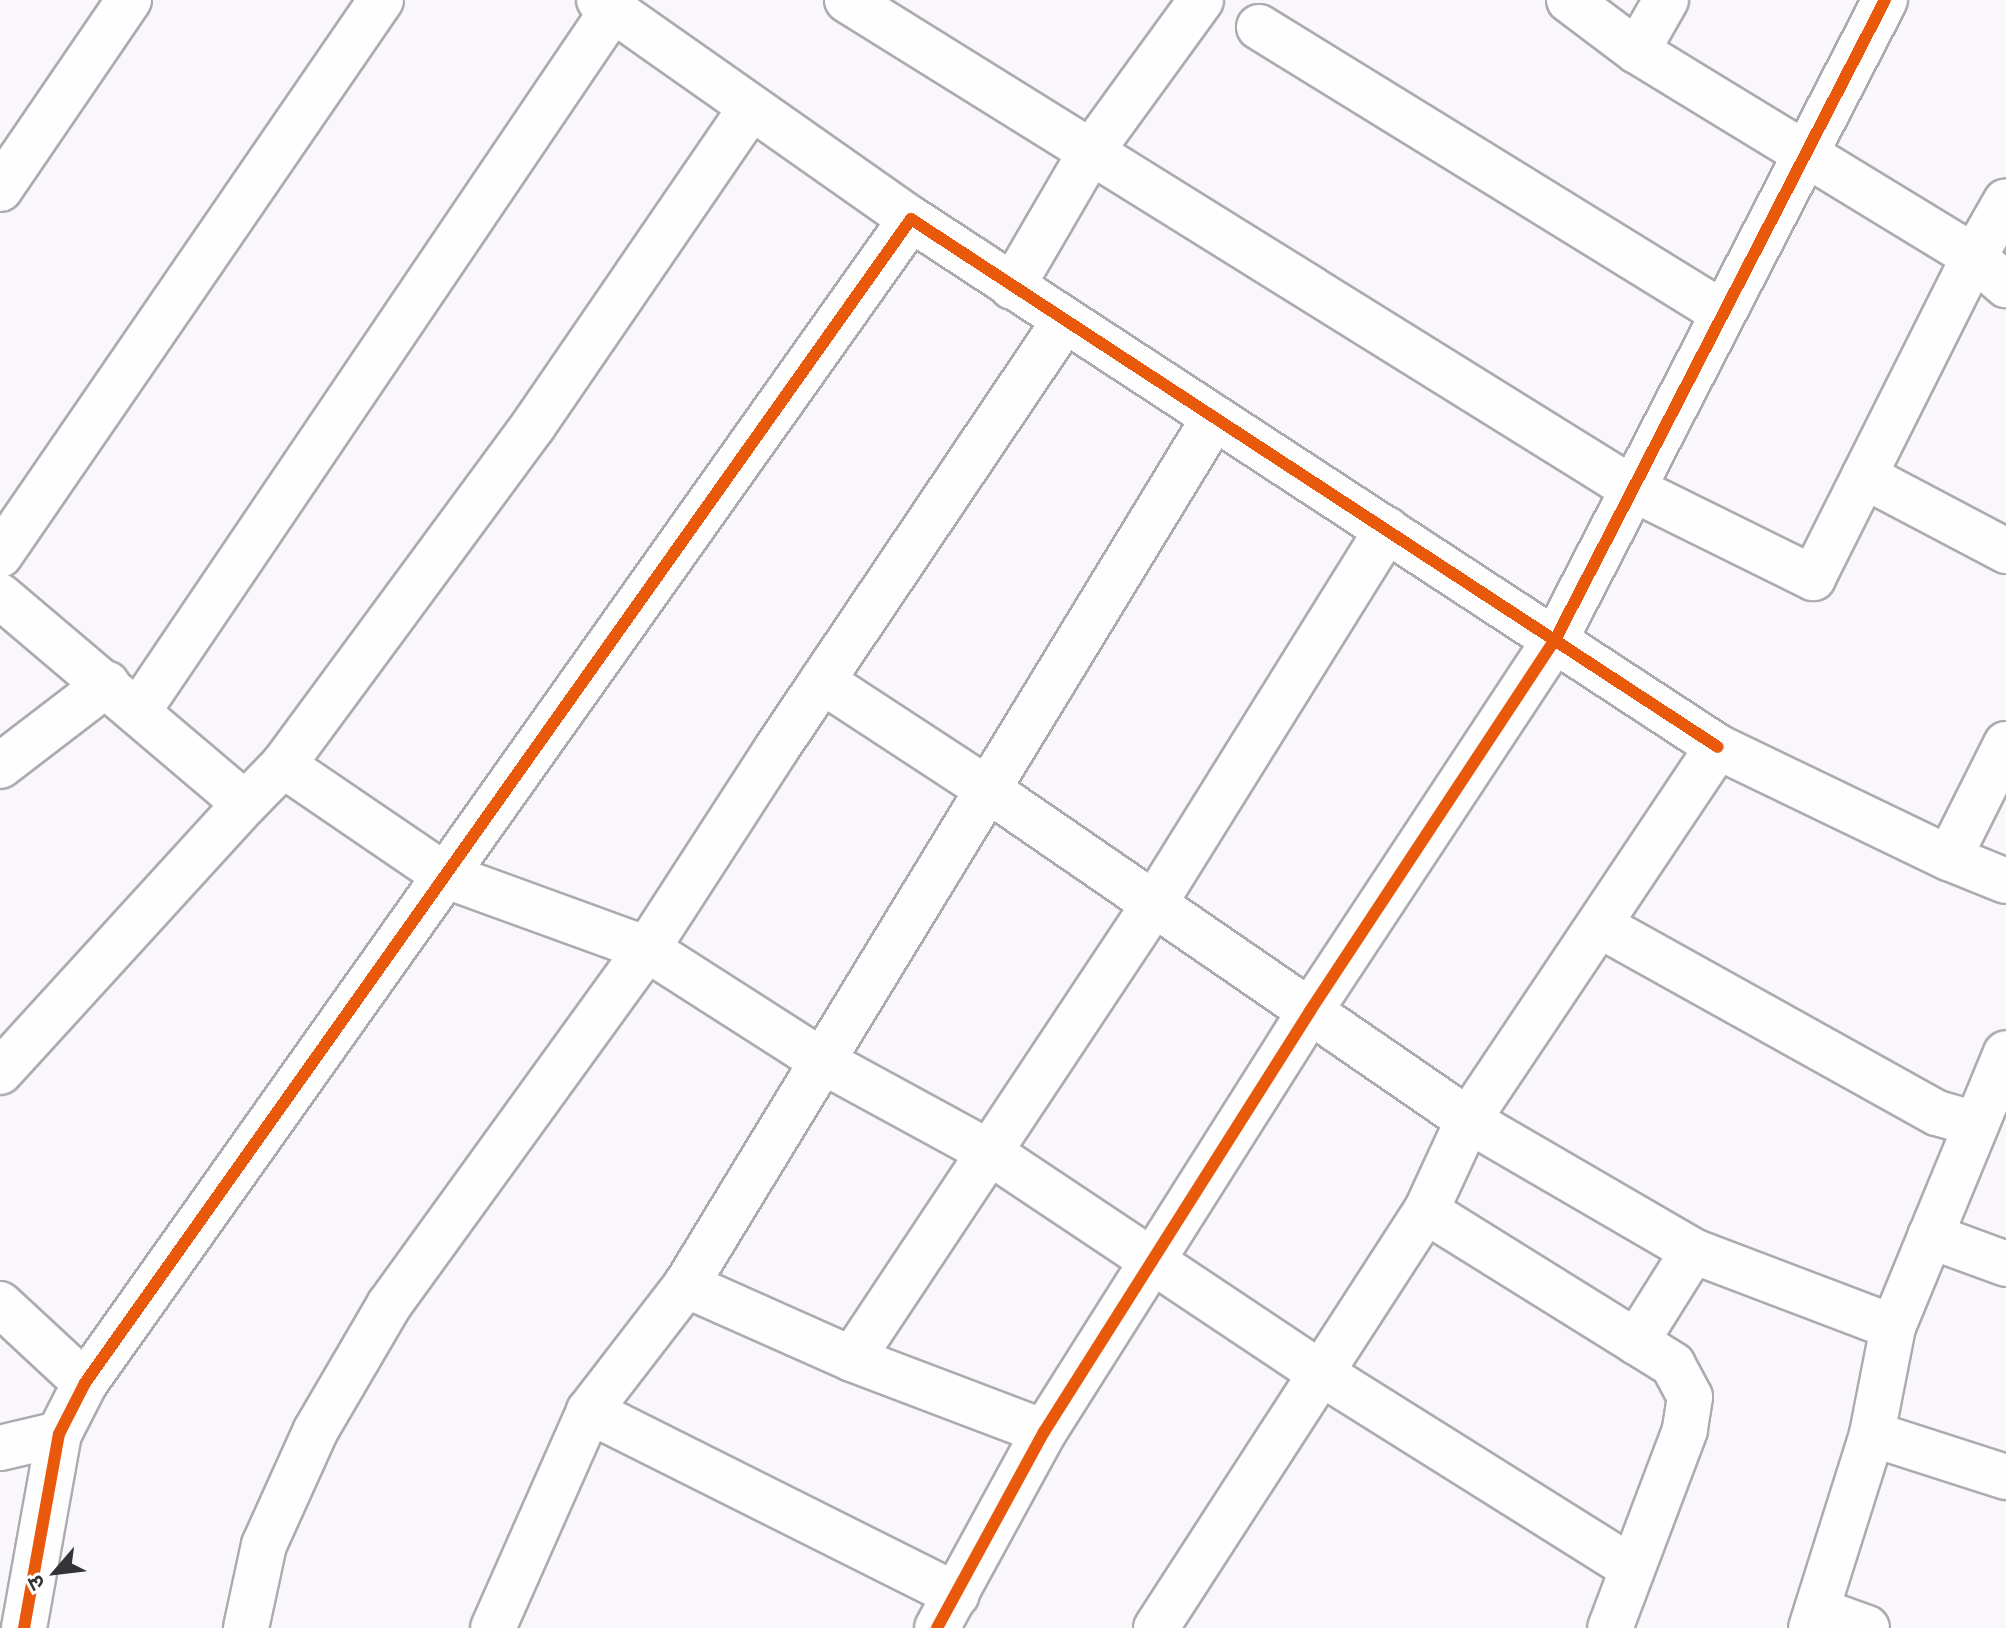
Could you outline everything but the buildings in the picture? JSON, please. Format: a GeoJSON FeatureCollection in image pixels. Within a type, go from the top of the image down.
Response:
{"type":"FeatureCollection","features":[{"type":"Feature","properties":{"kind":"street"},"geometry":{"type":"LineString","coordinates":[[0,189],[129,0]]}},
{"type":"Feature","properties":{"kind":"street"},"geometry":{"type":"LineString","coordinates":[[0,555],[381,0]]}},
{"type":"Feature","properties":{"kind":"street"},"geometry":{"type":"LineString","coordinates":[[847,0],[1633,489],[1813,578],[1864,476],[1990,271],[2006,201]]}},
{"type":"Feature","properties":{"kind":"street"},"geometry":{"type":"LineString","coordinates":[[1012,287],[1090,153],[1201,0]]}},
{"type":"Feature","properties":{"kind":"street"},"geometry":{"type":"LineString","coordinates":[[1220,0],[1268,14],[1723,313]]}},
{"type":"Feature","properties":{"kind":"street"},"geometry":{"type":"LineString","coordinates":[[1569,0],[1637,51],[1990,271]]}},
{"type":"Feature","properties":{"kind":"street"},"geometry":{"type":"LineString","coordinates":[[1637,51],[1666,0]]}},
{"type":"Feature","properties":{"kind":"street"},"geometry":{"type":"LineString","coordinates":[[589,1411],[947,1612],[1044,1432],[1310,1011],[1555,640],[1885,0]]}},
{"type":"Feature","properties":{"kind":"street"},"geometry":{"type":"LineString","coordinates":[[0,766],[123,697],[606,4],[750,109],[1012,287],[1718,747],[1949,858],[2006,881]]}},
{"type":"Feature","properties":{"kind":"street"},"geometry":{"type":"LineString","coordinates":[[0,1072],[283,765],[533,426],[750,109]]}},
{"type":"Feature","properties":{"kind":"street"},"geometry":{"type":"LineString","coordinates":[[18,1609],[59,1434],[85,1383],[911,219]]}},
{"type":"Feature","properties":{"kind":"street"},"geometry":{"type":"LineString","coordinates":[[246,1628],[264,1545],[316,1430],[389,1305],[647,949],[822,681],[1065,320]]}},
{"type":"Feature","properties":{"kind":"street"},"geometry":{"type":"LineString","coordinates":[[493,1628],[589,1411],[686,1285],[1214,418]]}},
{"type":"Feature","properties":{"kind":"street"},"geometry":{"type":"LineString","coordinates":[[1864,476],[2006,551]]}},
{"type":"Feature","properties":{"kind":"street"},"geometry":{"type":"LineString","coordinates":[[852,1359],[1154,904],[1387,530]]}},
{"type":"Feature","properties":{"kind":"street"},"geometry":{"type":"LineString","coordinates":[[0,596],[123,697],[245,804]]}},
{"type":"Feature","properties":{"kind":"street"},"geometry":{"type":"LineString","coordinates":[[822,681],[987,789],[1468,1120],[1693,1251],[1893,1327]]}},
{"type":"Feature","properties":{"kind":"street"},"geometry":{"type":"LineString","coordinates":[[1949,858],[2006,744]]}},
{"type":"Feature","properties":{"kind":"street"},"geometry":{"type":"LineString","coordinates":[[1156,1628],[1426,1211],[1468,1120],[1718,747]]}},
{"type":"Feature","properties":{"kind":"street"},"geometry":{"type":"LineString","coordinates":[[283,765],[444,875],[647,949],[822,1061],[989,1152],[1321,1373],[1630,1567]]}},
{"type":"Feature","properties":{"kind":"street"},"geometry":{"type":"LineString","coordinates":[[1599,925],[1937,1113],[1976,1124]]}},
{"type":"Feature","properties":{"kind":"street"},"geometry":{"type":"LineString","coordinates":[[1867,1628],[1814,1619],[1872,1434],[1893,1327],[2006,1053]]}},
{"type":"Feature","properties":{"kind":"street"},"geometry":{"type":"LineString","coordinates":[[1426,1211],[1673,1365],[1690,1397],[1685,1430],[1630,1567],[1610,1628]]}},
{"type":"Feature","properties":{"kind":"street"},"geometry":{"type":"LineString","coordinates":[[1930,1236],[2006,1264]]}},
{"type":"Feature","properties":{"kind":"street"},"geometry":{"type":"LineString","coordinates":[[1636,1342],[1693,1251]]}},
{"type":"Feature","properties":{"kind":"street"},"geometry":{"type":"LineString","coordinates":[[686,1285],[852,1359],[1044,1432]]}},
{"type":"Feature","properties":{"kind":"street"},"geometry":{"type":"LineString","coordinates":[[0,1304],[85,1383]]}},
{"type":"Feature","properties":{"kind":"street"},"geometry":{"type":"LineString","coordinates":[[0,1448],[59,1434]]}},
{"type":"Feature","properties":{"kind":"street"},"geometry":{"type":"LineString","coordinates":[[1872,1434],[2006,1477]]}},
{"type":"Feature","properties":{"kind":"cycle path"},"geometry":{"type":"LineString","coordinates":[[937,1628],[1044,1432],[1310,1011],[1555,640],[1885,0]]}},
{"type":"Feature","properties":{"kind":"cycle path"},"geometry":{"type":"LineString","coordinates":[[24,1628],[59,1434],[85,1383],[911,219],[1718,747]]}}]}
